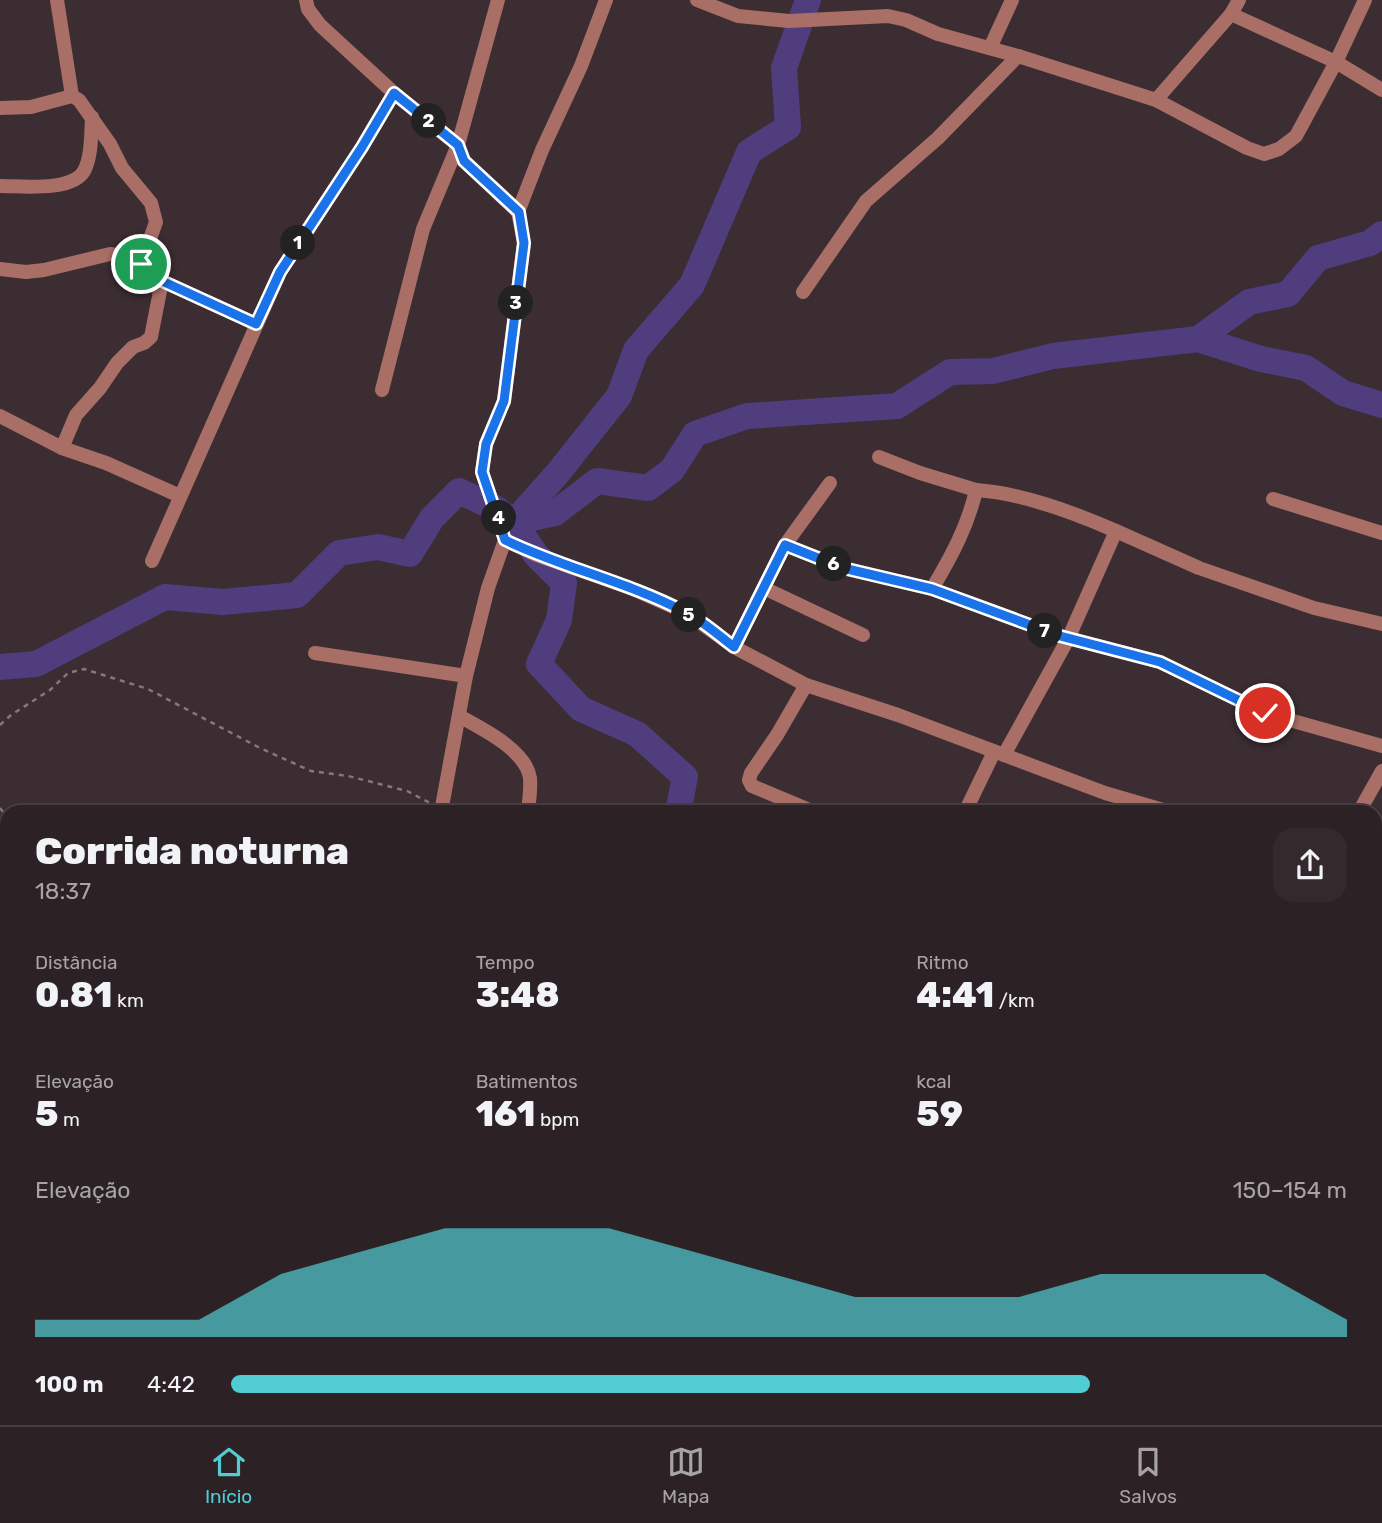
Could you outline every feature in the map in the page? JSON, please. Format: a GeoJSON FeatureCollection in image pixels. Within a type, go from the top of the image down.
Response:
{"type":"FeatureCollection","features":[{"type":"Feature","properties":{"kind":"street"},"geometry":{"type":"LineString","coordinates":[[57,0],[72,96]]}},
{"type":"Feature","properties":{"kind":"street"},"geometry":{"type":"LineString","coordinates":[[306,0],[308,9],[320,25],[394,93],[458,145],[464,161],[519,212]]}},
{"type":"Feature","properties":{"kind":"street"},"geometry":{"type":"LineString","coordinates":[[382,390],[423,229],[458,145],[498,0]]}},
{"type":"Feature","properties":{"kind":"street"},"geometry":{"type":"LineString","coordinates":[[443,805],[466,676],[488,589],[505,540],[482,472],[486,444],[504,401],[506,387],[524,243],[519,212],[542,150],[582,66],[606,0]]}},
{"type":"Feature","properties":{"kind":"street"},"geometry":{"type":"LineString","coordinates":[[697,0],[738,16],[776,20],[888,16],[905,20],[939,34],[1156,100],[1247,148],[1264,154],[1279,149],[1296,136],[1336,62],[1365,0]]}},
{"type":"Feature","properties":{"kind":"street"},"geometry":{"type":"LineString","coordinates":[[990,48],[1012,0]]}},
{"type":"Feature","properties":{"kind":"street"},"geometry":{"type":"LineString","coordinates":[[1156,100],[1231,13],[1239,0]]}},
{"type":"Feature","properties":{"kind":"street"},"geometry":{"type":"LineString","coordinates":[[1231,13],[1336,62],[1382,90]]}},
{"type":"Feature","properties":{"kind":"street"},"geometry":{"type":"LineString","coordinates":[[803,292],[866,201],[938,138],[1018,56]]}},
{"type":"Feature","properties":{"kind":"street"},"geometry":{"type":"LineString","coordinates":[[152,561],[280,272],[394,93]]}},
{"type":"Feature","properties":{"kind":"street"},"geometry":{"type":"LineString","coordinates":[[0,108],[31,107],[72,96],[79,100],[122,168],[151,203],[156,216],[141,264]]}},
{"type":"Feature","properties":{"kind":"street"},"geometry":{"type":"LineString","coordinates":[[0,186],[62,185],[80,177],[86,169],[92,117]]}},
{"type":"Feature","properties":{"kind":"street"},"geometry":{"type":"LineString","coordinates":[[0,269],[26,272],[110,254],[127,256],[162,281],[256,324]]}},
{"type":"Feature","properties":{"kind":"street"},"geometry":{"type":"LineString","coordinates":[[62,448],[76,415],[90,401],[117,363],[133,347],[151,337],[162,281]]}},
{"type":"Feature","properties":{"kind":"street"},"geometry":{"type":"LineString","coordinates":[[0,416],[62,448],[106,463],[180,496]]}},
{"type":"Feature","properties":{"kind":"street"},"geometry":{"type":"LineString","coordinates":[[879,457],[976,491],[1005,494],[1094,522],[1212,573],[1314,608],[1382,624]]}},
{"type":"Feature","properties":{"kind":"street"},"geometry":{"type":"LineString","coordinates":[[734,647],[785,545],[830,483]]}},
{"type":"Feature","properties":{"kind":"street"},"geometry":{"type":"LineString","coordinates":[[932,589],[964,529],[976,491]]}},
{"type":"Feature","properties":{"kind":"street"},"geometry":{"type":"LineString","coordinates":[[1273,499],[1382,533]]}},
{"type":"Feature","properties":{"kind":"street"},"geometry":{"type":"LineString","coordinates":[[968,805],[1068,639],[1116,531]]}},
{"type":"Feature","properties":{"kind":"street"},"geometry":{"type":"LineString","coordinates":[[505,540],[536,555],[633,589],[687,613],[734,647],[806,685],[898,715],[1126,805]]}},
{"type":"Feature","properties":{"kind":"street"},"geometry":{"type":"LineString","coordinates":[[785,545],[843,568],[932,589],[1068,639],[1160,662],[1265,713],[1382,746]]}},
{"type":"Feature","properties":{"kind":"street"},"geometry":{"type":"LineString","coordinates":[[764,588],[863,635]]}},
{"type":"Feature","properties":{"kind":"street"},"geometry":{"type":"LineString","coordinates":[[315,653],[466,676]]}},
{"type":"Feature","properties":{"kind":"street"},"geometry":{"type":"LineString","coordinates":[[797,805],[752,786],[750,780],[751,773],[778,735],[806,685]]}},
{"type":"Feature","properties":{"kind":"street"},"geometry":{"type":"LineString","coordinates":[[459,716],[497,737],[522,762],[530,775],[528,805]]}},
{"type":"Feature","properties":{"kind":"street"},"geometry":{"type":"LineString","coordinates":[[1363,805],[1382,771]]}},
{"type":"Feature","properties":{"kind":"path"},"geometry":{"type":"LineString","coordinates":[[0,726],[11,715],[50,690],[68,673],[84,669],[148,689],[260,748],[311,771],[348,776],[407,791],[432,805]]}},
{"type":"Feature","properties":{"kind":"waterway"},"geometry":{"type":"LineString","coordinates":[[514,522],[557,474],[619,396],[636,350],[692,285],[749,152],[788,127],[784,68],[808,0]]}},
{"type":"Feature","properties":{"kind":"waterway"},"geometry":{"type":"LineString","coordinates":[[514,522],[555,513],[597,481],[648,488],[672,470],[695,434],[747,416],[897,406],[950,372],[993,371],[1053,356],[1198,339],[1249,302],[1288,294],[1318,258],[1370,243],[1382,234]]}},
{"type":"Feature","properties":{"kind":"waterway"},"geometry":{"type":"LineString","coordinates":[[1198,339],[1261,359],[1306,368],[1343,393],[1382,405]]}},
{"type":"Feature","properties":{"kind":"waterway"},"geometry":{"type":"LineString","coordinates":[[0,667],[36,664],[165,597],[223,602],[297,595],[339,553],[378,547],[410,554],[432,518],[459,491],[495,508],[514,522],[536,555],[564,583],[559,620],[539,664],[581,709],[637,734],[685,777],[679,805]]}},
{"type":"Feature","properties":{"kind":"route"},"geometry":{"type":"LineString","coordinates":[[141,264],[162,281],[256,324],[280,272],[394,93],[458,145],[464,161],[519,212],[524,243],[504,401],[486,444],[482,472],[505,540],[536,555],[633,589],[687,613],[734,647],[785,545],[843,568],[932,589],[1060,636],[1160,662],[1265,713]]}}]}
